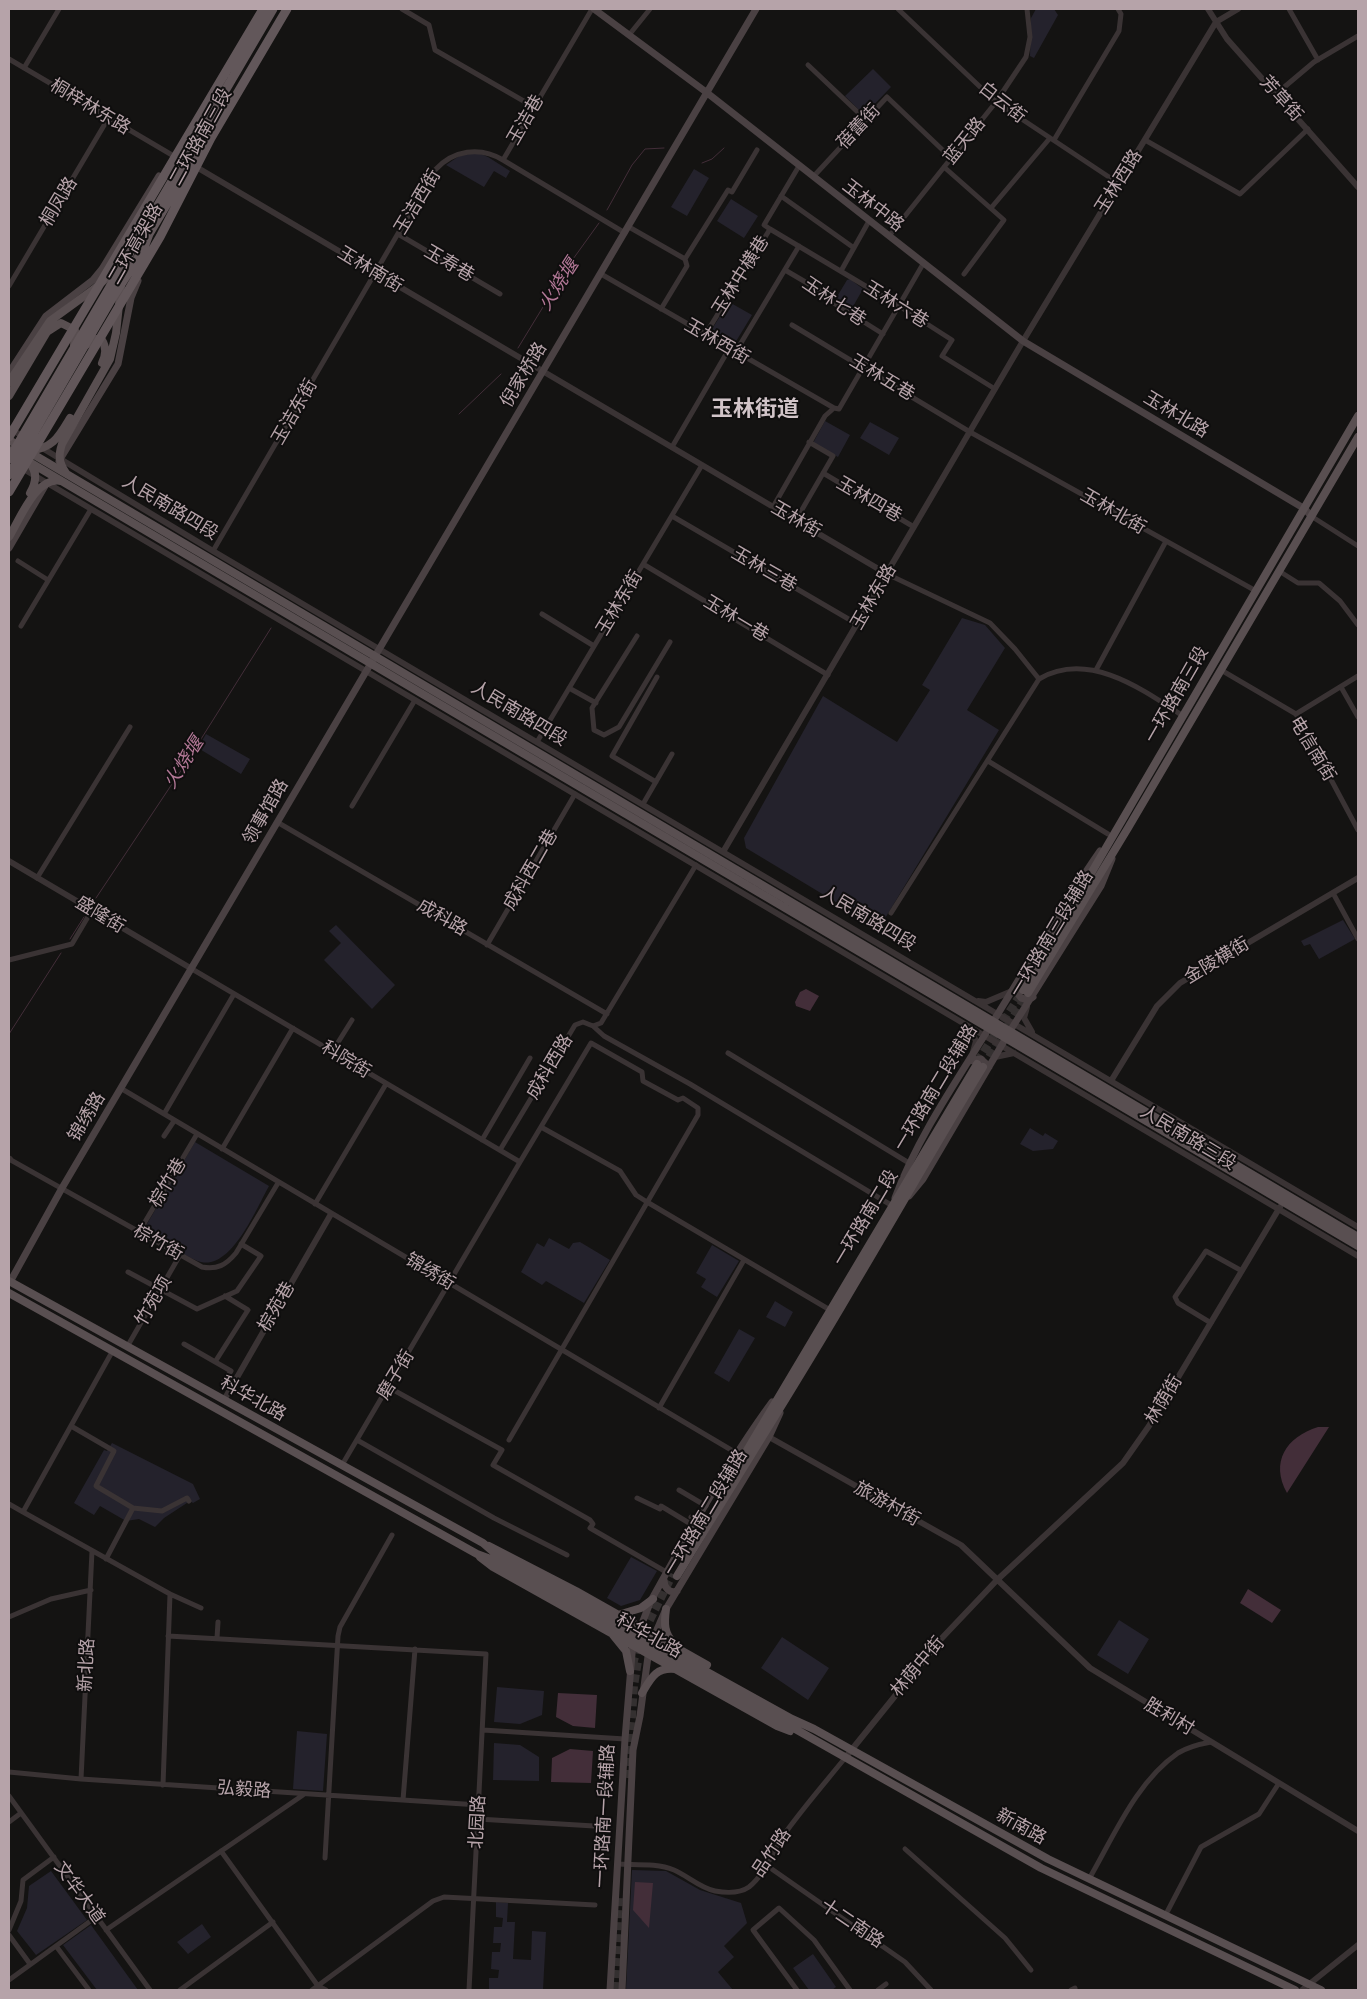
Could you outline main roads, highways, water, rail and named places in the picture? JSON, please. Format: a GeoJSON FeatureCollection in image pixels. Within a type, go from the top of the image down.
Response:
{"type":"FeatureCollection","features":[{"type":"Feature","properties":{"kind":"highway","name":"二环高架路"},"geometry":{"type":"LineString","coordinates":[[9,439],[262,9]]}},
{"type":"Feature","properties":{"kind":"highway"},"geometry":{"type":"LineString","coordinates":[[127,258],[135,234],[269,9]]}},
{"type":"Feature","properties":{"kind":"highway"},"geometry":{"type":"LineString","coordinates":[[143,250],[149,234],[273,9]]}},
{"type":"Feature","properties":{"kind":"highway"},"geometry":{"type":"LineString","coordinates":[[9,460],[42,410],[78,349],[127,258],[280,9]]}},
{"type":"Feature","properties":{"kind":"highway","name":"二环高架路"},"geometry":{"type":"LineString","coordinates":[[9,492],[160,237],[211,138],[286,9]]}},
{"type":"Feature","properties":{"kind":"highway"},"geometry":{"type":"LineString","coordinates":[[78,349],[156,232],[286,9]]}},
{"type":"Feature","properties":{"kind":"highway"},"geometry":{"type":"LineString","coordinates":[[9,475],[42,410]]}},
{"type":"Feature","properties":{"kind":"main road","name":"二环路南三段"},"geometry":{"type":"LineString","coordinates":[[9,373],[46,316],[82,289],[102,269],[262,9]]}},
{"type":"Feature","properties":{"kind":"main road","name":"二环路南三段"},"geometry":{"type":"LineString","coordinates":[[9,548],[118,364],[131,298],[136,284],[173,218],[198,168],[292,9]]}},
{"type":"Feature","properties":{"kind":"main road","name":"玉林中路"},"geometry":{"type":"LineString","coordinates":[[593,9],[706,92],[813,178],[1023,341]]}},
{"type":"Feature","properties":{"kind":"main road","name":"倪家桥路"},"geometry":{"type":"LineString","coordinates":[[366,671],[756,9]]}},
{"type":"Feature","properties":{"kind":"main road"},"geometry":{"type":"LineString","coordinates":[[214,87],[238,61]]}},
{"type":"Feature","properties":{"kind":"main road"},"geometry":{"type":"LineString","coordinates":[[150,208],[156,182]]}},
{"type":"Feature","properties":{"kind":"main road"},"geometry":{"type":"LineString","coordinates":[[156,232],[173,218]]}},
{"type":"Feature","properties":{"kind":"main road"},"geometry":{"type":"LineString","coordinates":[[9,382],[59,313],[94,289],[127,258]]}},
{"type":"Feature","properties":{"kind":"main road"},"geometry":{"type":"LineString","coordinates":[[9,536],[40,487],[52,481],[65,478],[59,456],[62,444],[110,358],[122,285]]}},
{"type":"Feature","properties":{"kind":"main road"},"geometry":{"type":"LineString","coordinates":[[82,289],[94,289]]}},
{"type":"Feature","properties":{"kind":"main road"},"geometry":{"type":"LineString","coordinates":[[9,396],[44,332],[61,324],[68,325],[75,330],[78,349],[96,339],[102,340],[106,346],[106,357],[98,373],[59,437],[44,449],[25,455],[33,468],[35,483],[9,527]]}},
{"type":"Feature","properties":{"kind":"main road","name":"玉林北路"},"geometry":{"type":"LineString","coordinates":[[1023,341],[1305,509],[1311,516]]}},
{"type":"Feature","properties":{"kind":"main road","name":"一环路南三段"},"geometry":{"type":"LineString","coordinates":[[1025,991],[1110,834],[1183,716],[1358,416]]}},
{"type":"Feature","properties":{"kind":"main road","name":"一环路南三段"},"geometry":{"type":"LineString","coordinates":[[1025,991],[1118,844],[1358,437]]}},
{"type":"Feature","properties":{"kind":"main road","name":"人民南路四段"},"geometry":{"type":"LineString","coordinates":[[9,439],[25,455]]}},
{"type":"Feature","properties":{"kind":"main road","name":"人民南路四段"},"geometry":{"type":"LineString","coordinates":[[9,450],[25,455],[65,478],[1008,1035]]}},
{"type":"Feature","properties":{"kind":"main road"},"geometry":{"type":"LineString","coordinates":[[1268,572],[1274,569],[1278,574]]}},
{"type":"Feature","properties":{"kind":"main road","name":"领事馆路"},"geometry":{"type":"LineString","coordinates":[[192,969],[366,671]]}},
{"type":"Feature","properties":{"kind":"main road","name":"锦绣路"},"geometry":{"type":"LineString","coordinates":[[9,1282],[62,1188],[192,969]]}},
{"type":"Feature","properties":{"kind":"main road","name":"一环路南三段辅路"},"geometry":{"type":"LineString","coordinates":[[991,1025],[1012,991],[1025,991],[1027,1007],[1008,1035]]}},
{"type":"Feature","properties":{"kind":"main road","name":"一环路南二段辅路"},"geometry":{"type":"LineString","coordinates":[[893,1202],[909,1163],[978,1063],[984,1035],[991,1025]]}},
{"type":"Feature","properties":{"kind":"main road","name":"一环路南二段辅路"},"geometry":{"type":"LineString","coordinates":[[978,1063],[995,1057],[1008,1035]]}},
{"type":"Feature","properties":{"kind":"main road","name":"人民南路三段"},"geometry":{"type":"LineString","coordinates":[[1008,1035],[1285,1198],[1358,1237]]}},
{"type":"Feature","properties":{"kind":"main road","name":"一环路南二段"},"geometry":{"type":"LineString","coordinates":[[670,1576],[978,1063]]}},
{"type":"Feature","properties":{"kind":"main road","name":"一环路南二段"},"geometry":{"type":"LineString","coordinates":[[670,1576],[791,1390],[903,1204],[978,1063]]}},
{"type":"Feature","properties":{"kind":"main road","name":"人民南路三段"},"geometry":{"type":"LineString","coordinates":[[1285,1198],[1358,1246]]}},
{"type":"Feature","properties":{"kind":"main road","name":"科华北路"},"geometry":{"type":"LineString","coordinates":[[9,1282],[483,1543],[501,1550],[640,1627],[814,1728]]}},
{"type":"Feature","properties":{"kind":"main road","name":"科华北路"},"geometry":{"type":"LineString","coordinates":[[9,1293],[477,1554],[493,1567],[777,1726],[809,1738]]}},
{"type":"Feature","properties":{"kind":"main road","name":"一环路南二段辅路"},"geometry":{"type":"LineString","coordinates":[[632,1644],[652,1599],[670,1576],[694,1521],[706,1506],[753,1428],[782,1389]]}},
{"type":"Feature","properties":{"kind":"main road","name":"一环路南二段辅路"},"geometry":{"type":"LineString","coordinates":[[647,1652],[666,1609],[769,1437],[791,1390]]}},
{"type":"Feature","properties":{"kind":"main road","name":"科华北路"},"geometry":{"type":"LineString","coordinates":[[483,1543],[498,1556],[712,1678]]}},
{"type":"Feature","properties":{"kind":"main road","name":"科华北路"},"geometry":{"type":"LineString","coordinates":[[477,1554],[496,1560],[577,1602]]}},
{"type":"Feature","properties":{"kind":"main road"},"geometry":{"type":"LineString","coordinates":[[670,1576],[667,1588],[671,1591],[677,1591]]}},
{"type":"Feature","properties":{"kind":"main road"},"geometry":{"type":"LineString","coordinates":[[618,1636],[623,1636],[627,1631],[628,1624],[620,1616],[641,1608],[652,1599]]}},
{"type":"Feature","properties":{"kind":"main road"},"geometry":{"type":"LineString","coordinates":[[666,1609],[664,1621],[666,1635],[677,1648]]}},
{"type":"Feature","properties":{"kind":"main road"},"geometry":{"type":"LineString","coordinates":[[610,1632],[626,1651],[630,1671]]}},
{"type":"Feature","properties":{"kind":"main road","name":"一环路南一段辅路"},"geometry":{"type":"LineString","coordinates":[[610,1990],[632,1644]]}},
{"type":"Feature","properties":{"kind":"main road","name":"一环路南一段辅路"},"geometry":{"type":"LineString","coordinates":[[622,1990],[633,1750],[640,1716],[647,1652]]}},
{"type":"Feature","properties":{"kind":"main road"},"geometry":{"type":"LineString","coordinates":[[694,1679],[687,1671],[688,1665],[693,1660],[703,1663]]}},
{"type":"Feature","properties":{"kind":"main road"},"geometry":{"type":"LineString","coordinates":[[642,1693],[656,1672],[664,1668],[677,1669]]}},
{"type":"Feature","properties":{"kind":"main road","name":"新南路"},"geometry":{"type":"LineString","coordinates":[[712,1678],[792,1719],[814,1728],[1048,1859],[1321,1990]]}},
{"type":"Feature","properties":{"kind":"main road","name":"新南路"},"geometry":{"type":"LineString","coordinates":[[712,1678],[809,1738],[1041,1868],[1294,1990]]}},
{"type":"Feature","properties":{"kind":"waterway","name":"火烧堰"},"geometry":{"type":"LineString","coordinates":[[607,210],[632,165],[645,149],[664,148]]}},
{"type":"Feature","properties":{"kind":"waterway","name":"火烧堰"},"geometry":{"type":"LineString","coordinates":[[702,163],[712,159],[724,148]]}},
{"type":"Feature","properties":{"kind":"waterway","name":"火烧堰"},"geometry":{"type":"LineString","coordinates":[[518,348],[568,266],[599,223]]}},
{"type":"Feature","properties":{"kind":"waterway","name":"火烧堰"},"geometry":{"type":"LineString","coordinates":[[459,414],[501,374]]}},
{"type":"Feature","properties":{"kind":"waterway","name":"火烧堰"},"geometry":{"type":"LineString","coordinates":[[96,898],[184,766],[271,628]]}},
{"type":"Feature","properties":{"kind":"waterway","name":"火烧堰"},"geometry":{"type":"LineString","coordinates":[[70,939],[84,917]]}},
{"type":"Feature","properties":{"kind":"waterway","name":"火烧堰"},"geometry":{"type":"LineString","coordinates":[[9,1034],[61,953]]}},
{"type":"Feature","properties":{"kind":"tunnel"},"geometry":{"type":"LineString","coordinates":[[977,1062],[1022,992]]}},
{"type":"Feature","properties":{"kind":"tunnel"},"geometry":{"type":"LineString","coordinates":[[983,1067],[1027,994]]}},
{"type":"Feature","properties":{"kind":"tunnel"},"geometry":{"type":"LineString","coordinates":[[633,1665],[638,1644],[673,1574]]}},
{"type":"Feature","properties":{"kind":"tunnel"},"geometry":{"type":"LineString","coordinates":[[628,1778],[634,1686],[638,1661]]}},
{"type":"Feature","properties":{"kind":"tunnel"},"geometry":{"type":"LineString","coordinates":[[615,1990],[619,1896]]}},
{"type":"Feature","properties":{"kind":"district","name":"玉林街道"},"geometry":{"type":"Point","coordinates":[755,410]}}]}
